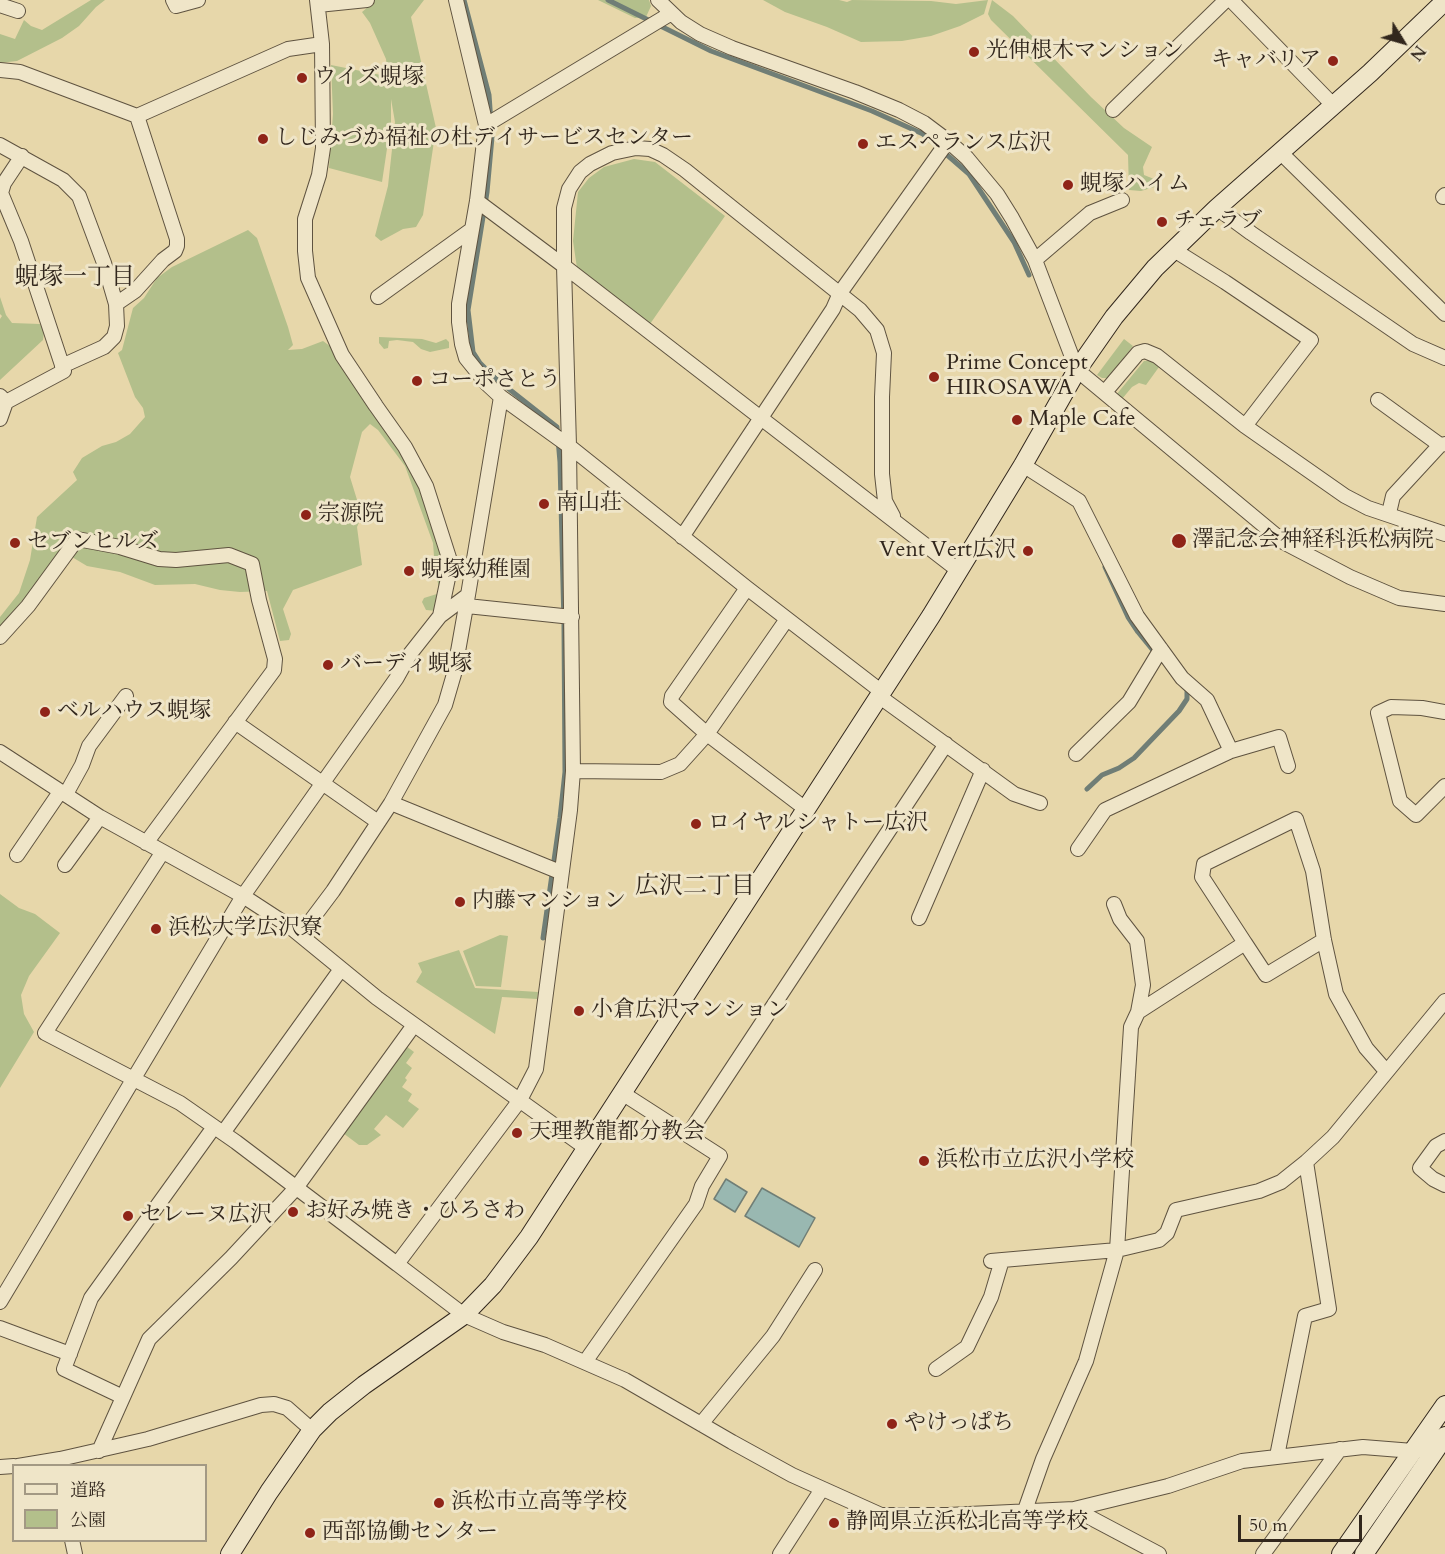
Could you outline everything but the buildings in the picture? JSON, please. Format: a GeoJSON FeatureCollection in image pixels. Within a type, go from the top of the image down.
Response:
{"type":"FeatureCollection","features":[{"type":"Feature","properties":{"kind":"street"},"geometry":{"type":"LineString","coordinates":[[173,0],[176,6],[198,0]]}},
{"type":"Feature","properties":{"kind":"street"},"geometry":{"type":"LineString","coordinates":[[367,0],[317,2],[322,44],[323,148],[319,175],[305,219],[308,278],[342,355],[405,447],[426,486],[451,564],[440,616]]}},
{"type":"Feature","properties":{"kind":"street"},"geometry":{"type":"LineString","coordinates":[[456,0],[492,122],[483,205],[471,230],[459,304],[462,344],[466,358],[476,372],[501,397],[563,441],[946,744],[1014,794],[1040,802]]}},
{"type":"Feature","properties":{"kind":"street"},"geometry":{"type":"LineString","coordinates":[[658,0],[660,20]]}},
{"type":"Feature","properties":{"kind":"street"},"geometry":{"type":"LineString","coordinates":[[1113,110],[1226,0]]}},
{"type":"Feature","properties":{"kind":"street"},"geometry":{"type":"LineString","coordinates":[[1231,0],[1333,105]]}},
{"type":"Feature","properties":{"kind":"street"},"geometry":{"type":"LineString","coordinates":[[230,1554],[274,1484],[312,1430],[330,1412],[364,1385],[464,1315],[493,1285],[529,1237],[881,694],[959,571],[1077,370],[1114,317],[1155,268],[1217,208],[1370,73],[1441,4]]}},
{"type":"Feature","properties":{"kind":"street"},"geometry":{"type":"LineString","coordinates":[[0,5],[18,11]]}},
{"type":"Feature","properties":{"kind":"street"},"geometry":{"type":"LineString","coordinates":[[492,122],[660,20]]}},
{"type":"Feature","properties":{"kind":"street"},"geometry":{"type":"LineString","coordinates":[[660,20],[847,88],[924,123],[944,147],[967,158],[997,194],[1035,260],[1077,370],[1285,543],[1399,598],[1445,604]]}},
{"type":"Feature","properties":{"kind":"street"},"geometry":{"type":"LineString","coordinates":[[0,70],[20,72],[137,116],[288,49],[322,44]]}},
{"type":"Feature","properties":{"kind":"street"},"geometry":{"type":"LineString","coordinates":[[116,304],[135,291],[175,251],[177,246],[177,239],[137,116]]}},
{"type":"Feature","properties":{"kind":"street"},"geometry":{"type":"LineString","coordinates":[[0,145],[63,180],[79,196],[104,263],[116,304],[117,326],[114,338],[104,347],[62,366]]}},
{"type":"Feature","properties":{"kind":"street"},"geometry":{"type":"LineString","coordinates":[[682,537],[833,309],[840,293],[944,147]]}},
{"type":"Feature","properties":{"kind":"street"},"geometry":{"type":"LineString","coordinates":[[397,1264],[520,1100],[536,1069],[560,872],[570,810],[573,771],[572,617],[563,441],[564,208],[569,189],[580,171],[612,153],[636,148],[650,149],[663,155],[685,170],[860,310],[878,330],[884,353],[882,474],[885,501],[895,520]]}},
{"type":"Feature","properties":{"kind":"street"},"geometry":{"type":"LineString","coordinates":[[1280,152],[1445,314]]}},
{"type":"Feature","properties":{"kind":"street"},"geometry":{"type":"LineString","coordinates":[[0,419],[3,399],[64,371],[21,241],[1,193],[4,183],[21,156]]}},
{"type":"Feature","properties":{"kind":"street"},"geometry":{"type":"LineString","coordinates":[[1035,260],[1090,213],[1122,200]]}},
{"type":"Feature","properties":{"kind":"street"},"geometry":{"type":"LineString","coordinates":[[483,205],[959,571]]}},
{"type":"Feature","properties":{"kind":"street"},"geometry":{"type":"LineString","coordinates":[[1217,208],[1413,344],[1445,358]]}},
{"type":"Feature","properties":{"kind":"street"},"geometry":{"type":"LineString","coordinates":[[378,297],[471,230]]}},
{"type":"Feature","properties":{"kind":"street"},"geometry":{"type":"LineString","coordinates":[[1174,250],[1311,340],[1245,426]]}},
{"type":"Feature","properties":{"kind":"street"},"geometry":{"type":"LineString","coordinates":[[1105,392],[1138,353],[1145,351],[1157,356],[1245,426],[1346,496],[1368,508],[1389,513],[1445,534]]}},
{"type":"Feature","properties":{"kind":"street"},"geometry":{"type":"LineString","coordinates":[[300,935],[333,891],[391,802],[442,714],[453,674],[467,601],[501,397]]}},
{"type":"Feature","properties":{"kind":"street"},"geometry":{"type":"LineString","coordinates":[[1377,400],[1442,444],[1393,496],[1389,513]]}},
{"type":"Feature","properties":{"kind":"street"},"geometry":{"type":"LineString","coordinates":[[1023,465],[1079,501],[1157,655],[1207,699],[1231,751]]}},
{"type":"Feature","properties":{"kind":"street"},"geometry":{"type":"LineString","coordinates":[[0,638],[28,606],[77,538],[120,547],[159,559],[176,560],[229,555],[252,564],[276,664],[274,670],[146,843]]}},
{"type":"Feature","properties":{"kind":"street"},"geometry":{"type":"LineString","coordinates":[[747,588],[671,699],[672,705],[807,810]]}},
{"type":"Feature","properties":{"kind":"street"},"geometry":{"type":"LineString","coordinates":[[0,1302],[243,896],[396,679],[411,654],[440,616],[467,601],[572,617]]}},
{"type":"Feature","properties":{"kind":"street"},"geometry":{"type":"LineString","coordinates":[[573,771],[667,771],[680,764],[707,734],[787,619]]}},
{"type":"Feature","properties":{"kind":"street"},"geometry":{"type":"LineString","coordinates":[[1076,754],[1130,702],[1157,655]]}},
{"type":"Feature","properties":{"kind":"street"},"geometry":{"type":"LineString","coordinates":[[17,855],[63,793],[82,765],[89,746],[126,696]]}},
{"type":"Feature","properties":{"kind":"street"},"geometry":{"type":"LineString","coordinates":[[1445,712],[1422,708],[1391,707],[1378,713],[1400,801],[1416,815],[1445,786]]}},
{"type":"Feature","properties":{"kind":"street"},"geometry":{"type":"LineString","coordinates":[[236,722],[378,822]]}},
{"type":"Feature","properties":{"kind":"street"},"geometry":{"type":"LineString","coordinates":[[1078,849],[1106,810],[1231,751],[1279,738],[1288,766]]}},
{"type":"Feature","properties":{"kind":"street"},"geometry":{"type":"LineString","coordinates":[[688,1135],[946,744]]}},
{"type":"Feature","properties":{"kind":"street"},"geometry":{"type":"LineString","coordinates":[[0,752],[100,817],[243,896],[300,935],[377,998],[586,1148]]}},
{"type":"Feature","properties":{"kind":"street"},"geometry":{"type":"LineString","coordinates":[[919,918],[982,770]]}},
{"type":"Feature","properties":{"kind":"street"},"geometry":{"type":"LineString","coordinates":[[391,802],[560,872]]}},
{"type":"Feature","properties":{"kind":"street"},"geometry":{"type":"LineString","coordinates":[[65,865],[100,817]]}},
{"type":"Feature","properties":{"kind":"street"},"geometry":{"type":"LineString","coordinates":[[1324,940],[1266,975],[1202,877],[1204,864],[1296,819],[1313,871],[1324,940],[1336,994],[1366,1048],[1386,1071]]}},
{"type":"Feature","properties":{"kind":"street"},"geometry":{"type":"LineString","coordinates":[[162,853],[45,1033],[180,1103],[464,1315],[503,1332],[545,1345],[625,1380],[765,1460],[822,1489],[881,1515],[1024,1513],[1074,1509],[1168,1486],[1242,1461],[1363,1447],[1413,1451]]}},
{"type":"Feature","properties":{"kind":"street"},"geometry":{"type":"LineString","coordinates":[[1024,1513],[1043,1459],[1086,1361],[1117,1250],[1131,1027],[1138,1012],[1143,985],[1137,941],[1120,919],[1114,904]]}},
{"type":"Feature","properties":{"kind":"street"},"geometry":{"type":"LineString","coordinates":[[1138,1012],[1245,943]]}},
{"type":"Feature","properties":{"kind":"street"},"geometry":{"type":"LineString","coordinates":[[123,1397],[64,1369],[91,1298],[341,969]]}},
{"type":"Feature","properties":{"kind":"street"},"geometry":{"type":"LineString","coordinates":[[936,1369],[968,1347],[991,1297],[996,1260],[1117,1250],[1160,1240],[1167,1233],[1176,1209],[1259,1191],[1281,1182],[1333,1137],[1445,1001]]}},
{"type":"Feature","properties":{"kind":"street"},"geometry":{"type":"LineString","coordinates":[[99,1451],[149,1339],[231,1258],[296,1188],[414,1025]]}},
{"type":"Feature","properties":{"kind":"street"},"geometry":{"type":"LineString","coordinates":[[585,1362],[696,1204],[702,1186],[720,1156],[622,1093]]}},
{"type":"Feature","properties":{"kind":"street"},"geometry":{"type":"LineString","coordinates":[[1445,1141],[1436,1146],[1420,1168],[1432,1179],[1445,1185]]}},
{"type":"Feature","properties":{"kind":"street"},"geometry":{"type":"LineString","coordinates":[[1277,1456],[1305,1316],[1329,1309],[1306,1162]]}},
{"type":"Feature","properties":{"kind":"street"},"geometry":{"type":"LineString","coordinates":[[701,1424],[773,1336],[815,1270]]}},
{"type":"Feature","properties":{"kind":"street"},"geometry":{"type":"LineString","coordinates":[[0,1328],[70,1354]]}},
{"type":"Feature","properties":{"kind":"street"},"geometry":{"type":"LineString","coordinates":[[42,1464],[148,1439],[261,1405],[274,1404],[287,1408],[312,1430]]}},
{"type":"Feature","properties":{"kind":"street"},"geometry":{"type":"LineString","coordinates":[[1341,1554],[1445,1405]]}},
{"type":"Feature","properties":{"kind":"street"},"geometry":{"type":"LineString","coordinates":[[1364,1554],[1445,1436]]}},
{"type":"Feature","properties":{"kind":"street"},"geometry":{"type":"LineString","coordinates":[[1263,1554],[1340,1449]]}},
{"type":"Feature","properties":{"kind":"street"},"geometry":{"type":"LineString","coordinates":[[780,1554],[822,1489]]}},
{"type":"Feature","properties":{"kind":"street"},"geometry":{"type":"LineString","coordinates":[[1074,1509],[1159,1554]]}},
{"type":"Feature","properties":{"kind":"green space"},"geometry":{"type":"Polygon","coordinates":[[[91,0],[105,0],[79,26],[62,38],[17,61],[0,63],[0,34],[15,39],[24,20],[31,26],[42,30],[91,0]]]}},
{"type":"Feature","properties":{"kind":"green space"},"geometry":{"type":"Polygon","coordinates":[[[371,0],[424,0],[411,17],[436,128],[423,215],[416,227],[403,229],[381,241],[375,236],[388,186],[395,122],[391,99],[391,122],[382,182],[329,168],[333,114],[331,65],[386,76],[389,86],[386,59],[370,23],[362,12],[371,0]]]}},
{"type":"Feature","properties":{"kind":"green space"},"geometry":{"type":"Polygon","coordinates":[[[598,0],[649,0],[651,6],[646,17],[635,18],[598,0]]]}},
{"type":"Feature","properties":{"kind":"green space"},"geometry":{"type":"Polygon","coordinates":[[[763,0],[931,1],[956,4],[988,0],[984,14],[960,26],[931,36],[902,41],[861,42],[785,12],[763,0]]]}},
{"type":"Feature","properties":{"kind":"green space"},"geometry":{"type":"Polygon","coordinates":[[[992,0],[1013,16],[1124,128],[1152,147],[1143,167],[1144,175],[1159,181],[1161,185],[1141,191],[1129,190],[1128,155],[991,20],[988,14],[992,0]]]}},
{"type":"Feature","properties":{"kind":"green space"},"geometry":{"type":"Polygon","coordinates":[[[634,159],[655,162],[725,216],[650,324],[577,268],[573,241],[578,192],[589,178],[604,167],[634,159]]]}},
{"type":"Feature","properties":{"kind":"green space"},"geometry":{"type":"Polygon","coordinates":[[[248,230],[257,238],[288,327],[293,345],[288,350],[302,349],[323,341],[334,349],[409,464],[420,488],[446,564],[437,611],[426,610],[422,602],[424,598],[440,593],[433,543],[405,466],[378,430],[370,424],[362,432],[350,477],[362,516],[357,527],[362,565],[293,590],[283,609],[291,634],[289,640],[280,641],[267,591],[240,592],[195,584],[155,585],[120,572],[87,566],[67,554],[61,554],[41,577],[29,598],[0,632],[0,617],[19,593],[30,560],[37,517],[77,480],[73,472],[82,458],[130,434],[145,417],[118,353],[122,350],[133,308],[144,298],[157,278],[172,267],[248,230]]]}},
{"type":"Feature","properties":{"kind":"green space"},"geometry":{"type":"Polygon","coordinates":[[[0,297],[6,315],[12,323],[40,324],[44,332],[43,340],[0,380],[0,319],[2,316],[0,297]]]}},
{"type":"Feature","properties":{"kind":"green space"},"geometry":{"type":"Polygon","coordinates":[[[379,337],[422,339],[436,343],[446,339],[449,342],[449,348],[430,352],[421,349],[413,342],[397,340],[389,341],[388,348],[384,349],[379,343],[379,337]]]}},
{"type":"Feature","properties":{"kind":"green space"},"geometry":{"type":"Polygon","coordinates":[[[1124,339],[1133,346],[1109,378],[1097,375],[1124,339]]]}},
{"type":"Feature","properties":{"kind":"green space"},"geometry":{"type":"Polygon","coordinates":[[[1144,361],[1153,361],[1159,367],[1146,385],[1139,383],[1132,387],[1122,399],[1116,395],[1144,361]]]}},
{"type":"Feature","properties":{"kind":"green space"},"geometry":{"type":"Polygon","coordinates":[[[0,894],[19,908],[35,914],[60,933],[29,976],[21,995],[24,1014],[34,1032],[0,1088],[0,894]]]}},
{"type":"Feature","properties":{"kind":"green space"},"geometry":{"type":"Polygon","coordinates":[[[500,935],[508,936],[501,987],[476,986],[463,951],[500,935]]]}},
{"type":"Feature","properties":{"kind":"green space"},"geometry":{"type":"Polygon","coordinates":[[[459,950],[475,988],[538,992],[537,999],[502,997],[495,1034],[416,982],[422,972],[418,963],[459,950]]]}},
{"type":"Feature","properties":{"kind":"green space"},"geometry":{"type":"Polygon","coordinates":[[[406,1046],[414,1052],[406,1063],[412,1068],[402,1087],[412,1094],[408,1101],[419,1109],[403,1128],[386,1115],[374,1129],[381,1135],[367,1145],[359,1145],[343,1133],[406,1046]]]}},
{"type":"Feature","properties":{"kind":"water"},"geometry":{"type":"Polygon","coordinates":[[[726,1179],[747,1192],[735,1212],[714,1199],[726,1179]]]}},
{"type":"Feature","properties":{"kind":"water"},"geometry":{"type":"Polygon","coordinates":[[[762,1188],[815,1218],[799,1247],[745,1216],[762,1188]]]}},
{"type":"Feature","properties":{"kind":"waterway"},"geometry":{"type":"LineString","coordinates":[[464,0],[489,95],[492,137],[487,192],[468,310],[473,352],[495,378],[557,427],[560,462],[565,772],[543,938]]}},
{"type":"Feature","properties":{"kind":"waterway"},"geometry":{"type":"LineString","coordinates":[[608,0],[711,51],[872,111],[923,134],[969,174],[1014,242],[1029,275]]}},
{"type":"Feature","properties":{"kind":"waterway"},"geometry":{"type":"LineString","coordinates":[[1105,567],[1128,617],[1156,654]]}},
{"type":"Feature","properties":{"kind":"waterway"},"geometry":{"type":"LineString","coordinates":[[1087,789],[1102,775],[1134,758],[1179,711],[1187,699],[1187,690],[1183,686]]}},
{"type":"Feature","properties":{"kind":"place","name":"光伸根木マンション"},"geometry":{"type":"Point","coordinates":[974,52]}},
{"type":"Feature","properties":{"kind":"place","name":"キャバリア"},"geometry":{"type":"Point","coordinates":[1333,61]}},
{"type":"Feature","properties":{"kind":"place","name":"ウイズ蜆塚"},"geometry":{"type":"Point","coordinates":[302,78]}},
{"type":"Feature","properties":{"kind":"place","name":"しじみづか福祉の杜デイサービスセンター"},"geometry":{"type":"Point","coordinates":[263,139]}},
{"type":"Feature","properties":{"kind":"place","name":"エスペランス広沢"},"geometry":{"type":"Point","coordinates":[863,144]}},
{"type":"Feature","properties":{"kind":"place","name":"蜆塚ハイム"},"geometry":{"type":"Point","coordinates":[1068,185]}},
{"type":"Feature","properties":{"kind":"place","name":"チェラブ"},"geometry":{"type":"Point","coordinates":[1162,222]}},
{"type":"Feature","properties":{"kind":"place","name":"Prime Concept HIROSAWA"},"geometry":{"type":"Point","coordinates":[934,377]}},
{"type":"Feature","properties":{"kind":"place","name":"コーポさとう"},"geometry":{"type":"Point","coordinates":[417,381]}},
{"type":"Feature","properties":{"kind":"place","name":"Maple Cafe"},"geometry":{"type":"Point","coordinates":[1017,420]}},
{"type":"Feature","properties":{"kind":"place","name":"南山荘"},"geometry":{"type":"Point","coordinates":[544,504]}},
{"type":"Feature","properties":{"kind":"place","name":"宗源院"},"geometry":{"type":"Point","coordinates":[306,515]}},
{"type":"Feature","properties":{"kind":"place","name":"澤記念会神経科浜松病院"},"geometry":{"type":"Point","coordinates":[1179,541]}},
{"type":"Feature","properties":{"kind":"place","name":"セブンヒルズ"},"geometry":{"type":"Point","coordinates":[15,543]}},
{"type":"Feature","properties":{"kind":"place","name":"Vent Vert広沢"},"geometry":{"type":"Point","coordinates":[1028,551]}},
{"type":"Feature","properties":{"kind":"place","name":"蜆塚幼稚園"},"geometry":{"type":"Point","coordinates":[409,571]}},
{"type":"Feature","properties":{"kind":"place","name":"バーディ蜆塚"},"geometry":{"type":"Point","coordinates":[328,665]}},
{"type":"Feature","properties":{"kind":"place","name":"ベルハウス蜆塚"},"geometry":{"type":"Point","coordinates":[45,712]}},
{"type":"Feature","properties":{"kind":"place","name":"ロイヤルシャトー広沢"},"geometry":{"type":"Point","coordinates":[696,824]}},
{"type":"Feature","properties":{"kind":"place","name":"内藤マンション"},"geometry":{"type":"Point","coordinates":[460,902]}},
{"type":"Feature","properties":{"kind":"place","name":"浜松大学広沢寮"},"geometry":{"type":"Point","coordinates":[156,929]}},
{"type":"Feature","properties":{"kind":"place","name":"小倉広沢マンション"},"geometry":{"type":"Point","coordinates":[579,1011]}},
{"type":"Feature","properties":{"kind":"place","name":"天理教龍都分教会"},"geometry":{"type":"Point","coordinates":[517,1133]}},
{"type":"Feature","properties":{"kind":"place","name":"浜松市立広沢小学校"},"geometry":{"type":"Point","coordinates":[924,1161]}},
{"type":"Feature","properties":{"kind":"place","name":"お好み焼き・ひろさわ"},"geometry":{"type":"Point","coordinates":[293,1212]}},
{"type":"Feature","properties":{"kind":"place","name":"セレーヌ広沢"},"geometry":{"type":"Point","coordinates":[128,1216]}},
{"type":"Feature","properties":{"kind":"place","name":"やけっぱち"},"geometry":{"type":"Point","coordinates":[892,1424]}},
{"type":"Feature","properties":{"kind":"place","name":"浜松市立高等学校"},"geometry":{"type":"Point","coordinates":[439,1503]}},
{"type":"Feature","properties":{"kind":"place","name":"静岡県立浜松北高等学校"},"geometry":{"type":"Point","coordinates":[834,1523]}},
{"type":"Feature","properties":{"kind":"place","name":"西部協働センター"},"geometry":{"type":"Point","coordinates":[310,1533]}},
{"type":"Feature","properties":{"kind":"district","name":"蜆塚一丁目"},"geometry":{"type":"Point","coordinates":[75,278]}},
{"type":"Feature","properties":{"kind":"district","name":"広沢二丁目"},"geometry":{"type":"Point","coordinates":[695,887]}}]}
